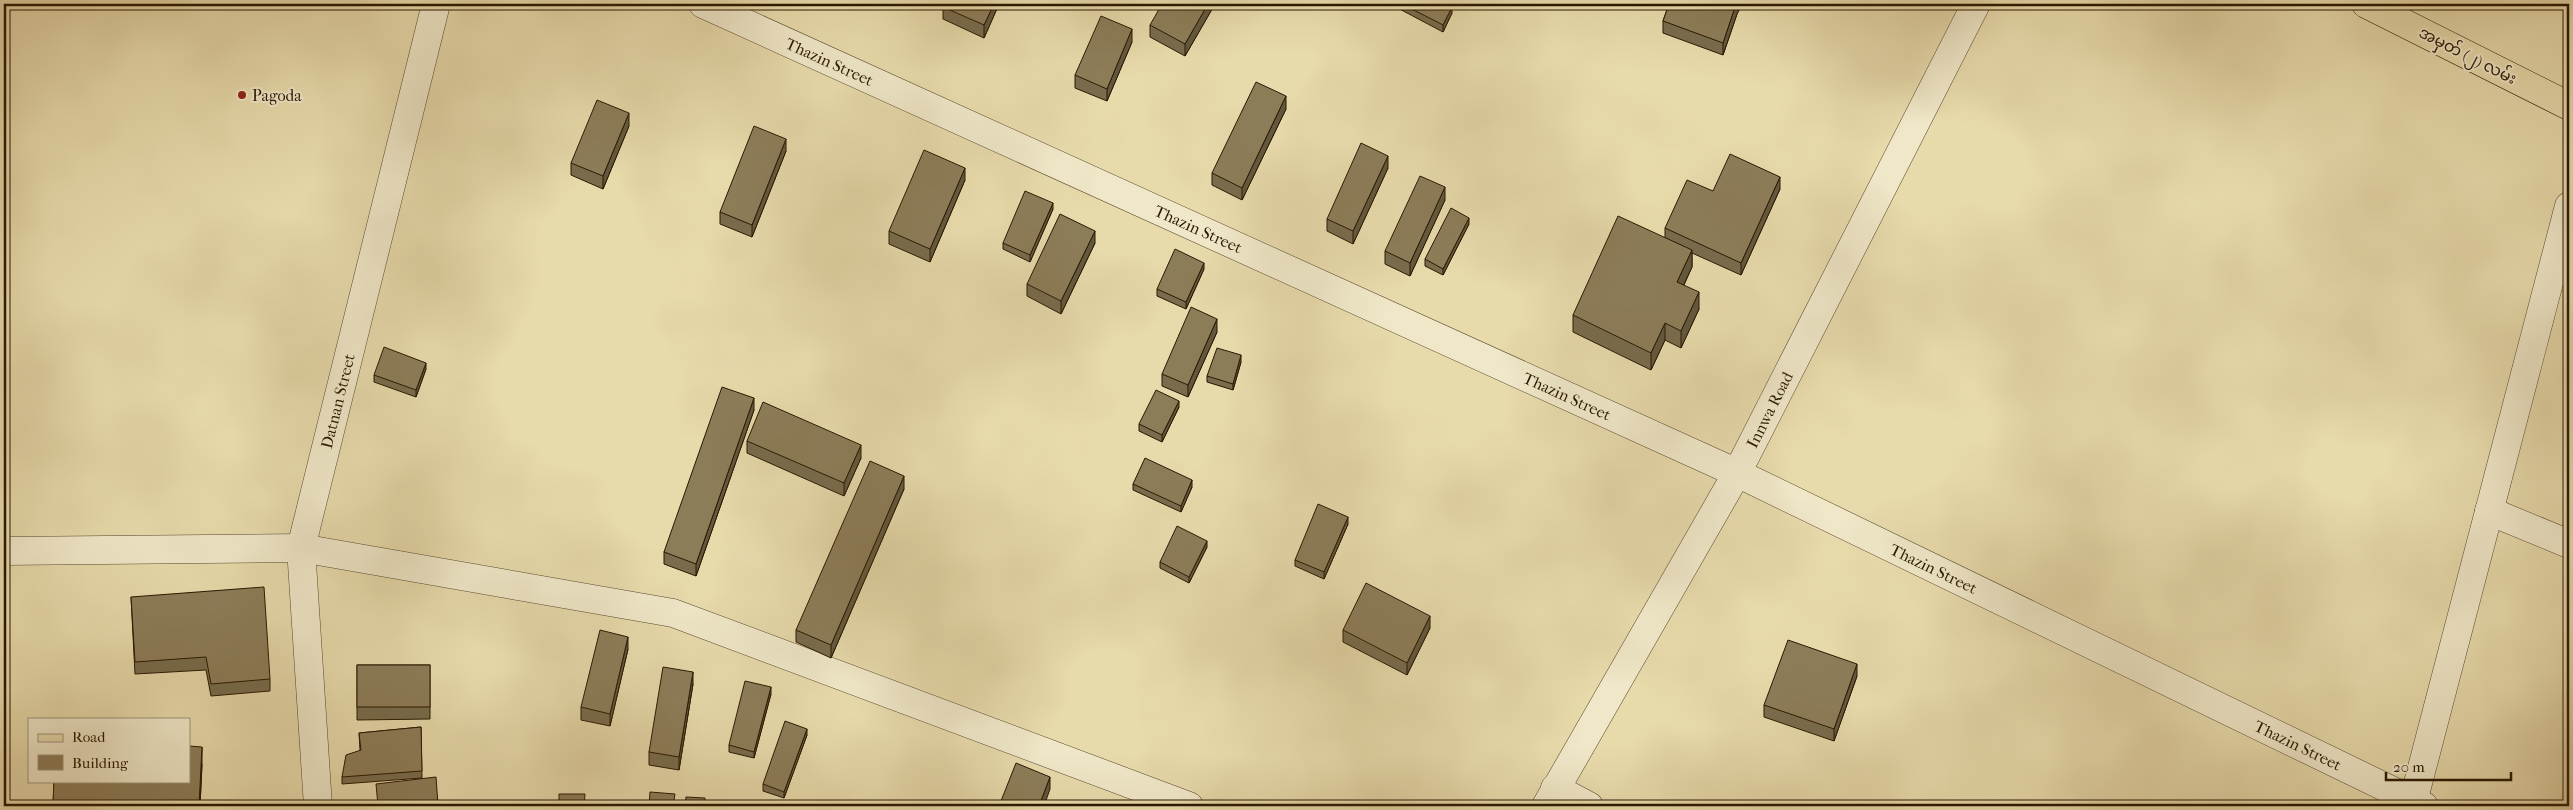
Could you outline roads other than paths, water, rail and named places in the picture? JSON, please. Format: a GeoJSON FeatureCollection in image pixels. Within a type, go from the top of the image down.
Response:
{"type":"FeatureCollection","features":[{"type":"Feature","properties":{"kind":"main road","name":"အမှတ် (၂) လမ်း"},"geometry":{"type":"LineString","coordinates":[[2366,4],[2569,106]]}},
{"type":"Feature","properties":{"kind":"street","name":"Datnan Street"},"geometry":{"type":"LineString","coordinates":[[318,806],[301,548],[436,4]]}},
{"type":"Feature","properties":{"kind":"street","name":"Thazin Street"},"geometry":{"type":"LineString","coordinates":[[703,4],[1737,473],[2416,804]]}},
{"type":"Feature","properties":{"kind":"street","name":"Innwa Road"},"geometry":{"type":"LineString","coordinates":[[1550,797],[1737,473],[1976,4]]}},
{"type":"Feature","properties":{"kind":"street"},"geometry":{"type":"LineString","coordinates":[[2416,804],[2489,511],[2569,206]]}},
{"type":"Feature","properties":{"kind":"street"},"geometry":{"type":"LineString","coordinates":[[2489,511],[2569,544]]}},
{"type":"Feature","properties":{"kind":"street"},"geometry":{"type":"LineString","coordinates":[[4,551],[301,548],[673,613],[1189,806]]}},
{"type":"Feature","properties":{"kind":"street"},"geometry":{"type":"LineString","coordinates":[[1550,797],[1589,806]]}},
{"type":"Feature","properties":{"kind":"place","name":"Pagoda"},"geometry":{"type":"Point","coordinates":[242,95]}}]}
